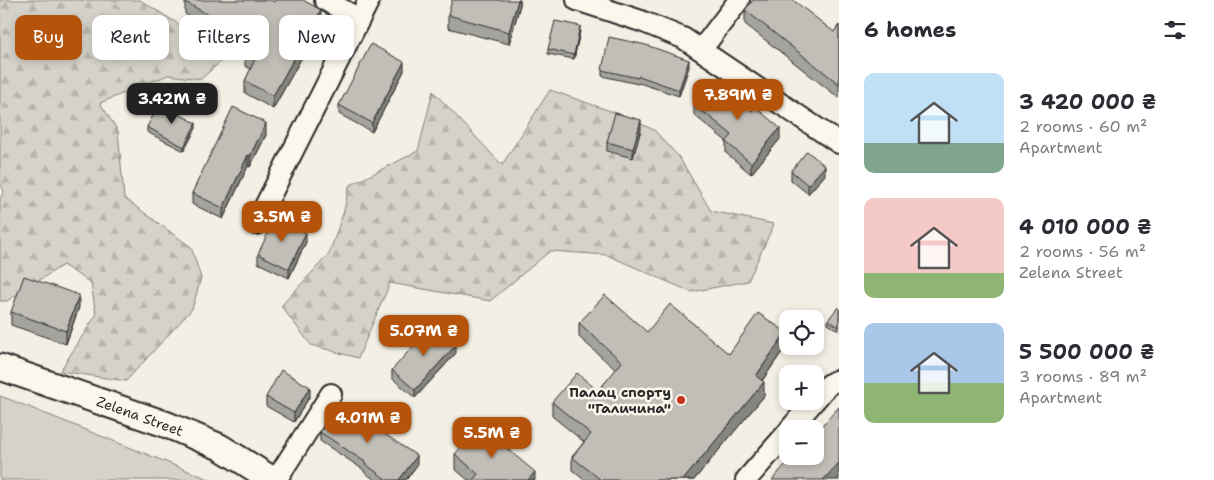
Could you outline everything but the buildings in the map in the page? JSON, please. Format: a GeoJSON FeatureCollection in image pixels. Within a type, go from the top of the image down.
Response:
{"type":"FeatureCollection","features":[{"type":"Feature","properties":{"kind":"main road","name":"Zelena Street"},"geometry":{"type":"LineString","coordinates":[[0,366],[165,424],[220,447],[274,480]]}},
{"type":"Feature","properties":{"kind":"street"},"geometry":{"type":"LineString","coordinates":[[325,0],[359,19]]}},
{"type":"Feature","properties":{"kind":"street"},"geometry":{"type":"LineString","coordinates":[[256,224],[369,0]]}},
{"type":"Feature","properties":{"kind":"street"},"geometry":{"type":"LineString","coordinates":[[578,0],[641,21],[683,38],[837,138]]}},
{"type":"Feature","properties":{"kind":"street"},"geometry":{"type":"LineString","coordinates":[[701,50],[738,0]]}},
{"type":"Feature","properties":{"kind":"street"},"geometry":{"type":"LineString","coordinates":[[824,389],[833,381],[839,380]]}},
{"type":"Feature","properties":{"kind":"street"},"geometry":{"type":"LineString","coordinates":[[274,480],[331,394]]}},
{"type":"Feature","properties":{"kind":"street"},"geometry":{"type":"LineString","coordinates":[[797,420],[806,410]]}},
{"type":"Feature","properties":{"kind":"street"},"geometry":{"type":"LineString","coordinates":[[746,480],[779,442]]}},
{"type":"Feature","properties":{"kind":"green space"},"geometry":{"type":"Polygon","coordinates":[[[0,0],[140,0],[164,15],[92,15],[92,60],[169,60],[169,18],[179,24],[179,60],[222,60],[201,79],[168,75],[100,103],[118,131],[124,198],[191,247],[201,278],[192,309],[126,381],[60,371],[96,315],[91,283],[63,265],[7,301],[0,301],[0,199],[4,191],[0,183],[0,0]]]}},
{"type":"Feature","properties":{"kind":"green space"},"geometry":{"type":"Polygon","coordinates":[[[550,90],[622,115],[654,130],[679,157],[711,211],[774,224],[748,281],[691,292],[607,255],[550,251],[490,301],[390,283],[358,358],[311,345],[281,306],[329,254],[344,211],[349,186],[418,151],[433,91],[502,165],[550,90]]]}},
{"type":"Feature","properties":{"kind":"green space"},"geometry":{"type":"Polygon","coordinates":[[[0,396],[16,402],[211,480],[0,480],[0,396]]]}},
{"type":"Feature","properties":{"kind":"place","name":"Палац спорту \"Галичина\""},"geometry":{"type":"Point","coordinates":[681,400]}}]}
